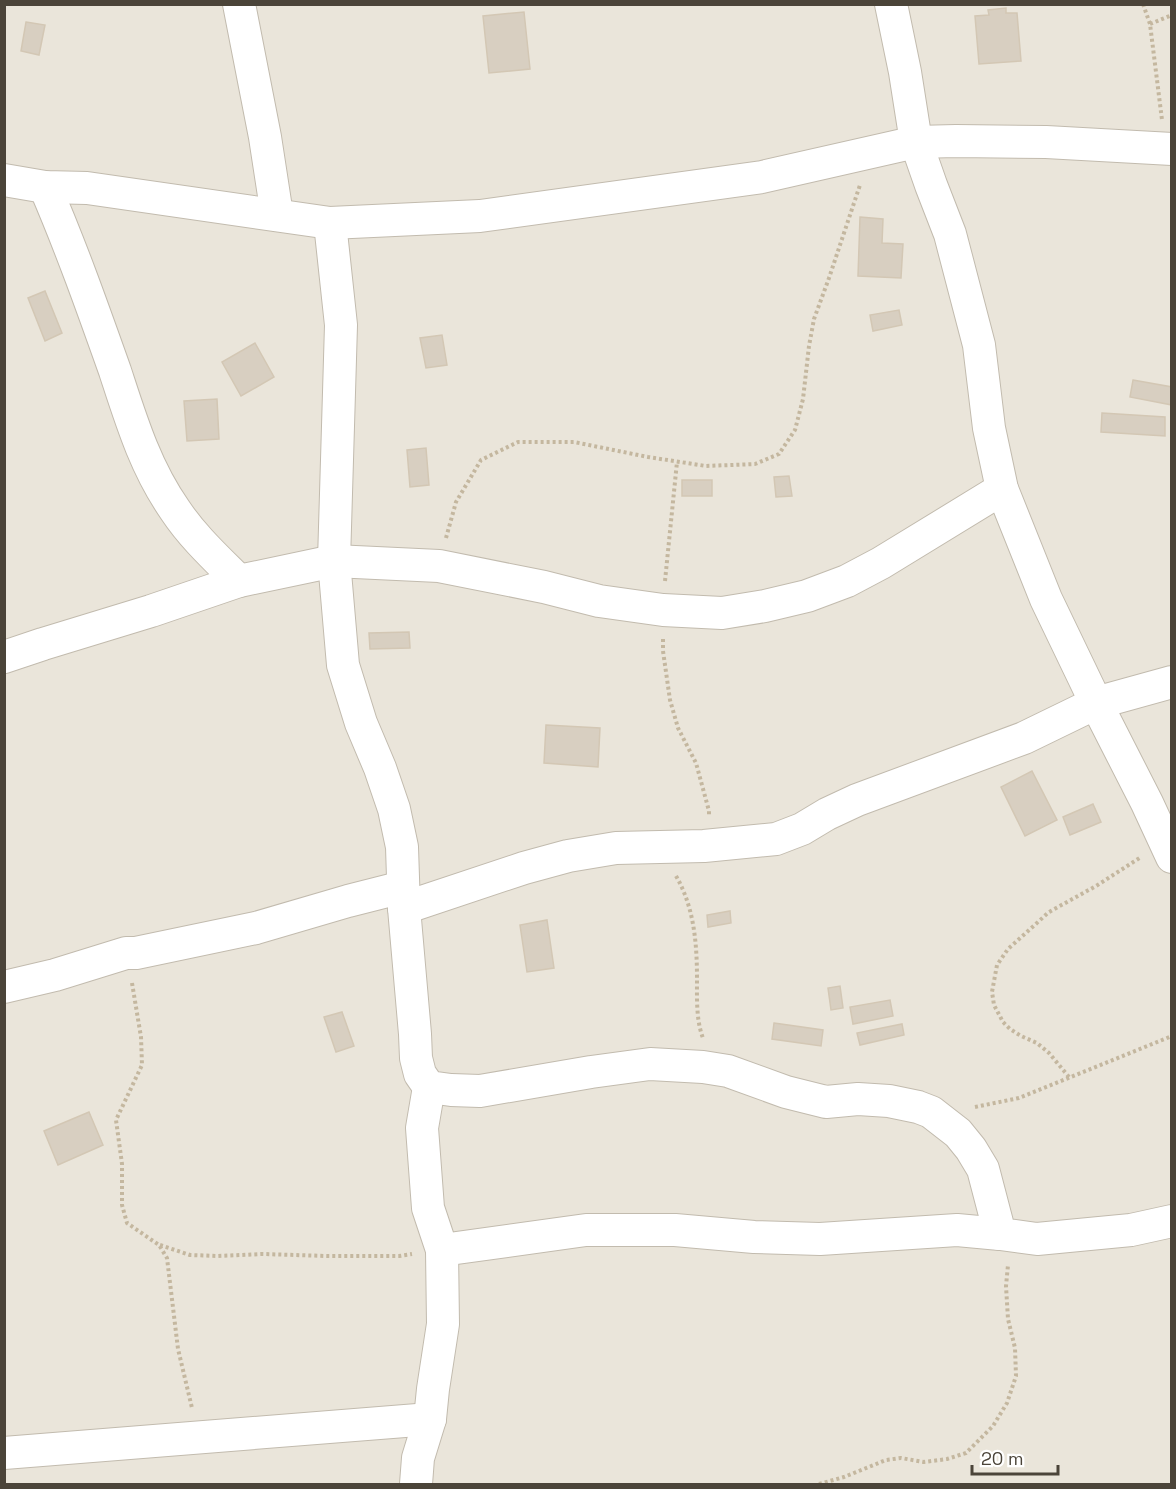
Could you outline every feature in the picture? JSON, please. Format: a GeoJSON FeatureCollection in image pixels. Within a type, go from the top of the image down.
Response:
{"type":"FeatureCollection","features":[{"type":"Feature","properties":{"kind":"street"},"geometry":{"type":"LineString","coordinates":[[239,4],[265,137],[277,215]]}},
{"type":"Feature","properties":{"kind":"street"},"geometry":{"type":"LineString","coordinates":[[891,4],[916,142],[950,234],[979,345],[988,428],[1002,489],[1046,599],[1168,850]]}},
{"type":"Feature","properties":{"kind":"street"},"geometry":{"type":"LineString","coordinates":[[4,180],[45,187],[87,188],[330,223],[480,216],[762,177],[916,142],[1046,142],[1168,148]]}},
{"type":"Feature","properties":{"kind":"street"},"geometry":{"type":"LineString","coordinates":[[45,187],[63,228],[135,434],[149,465],[174,509],[202,545],[239,581]]}},
{"type":"Feature","properties":{"kind":"street"},"geometry":{"type":"LineString","coordinates":[[330,223],[341,325],[334,561],[343,665],[361,723],[394,809],[402,847],[403,898],[416,1058],[420,1074],[429,1087],[422,1128],[428,1208],[442,1250],[443,1324],[430,1419],[418,1458],[416,1485]]}},
{"type":"Feature","properties":{"kind":"street"},"geometry":{"type":"LineString","coordinates":[[4,657],[239,581],[334,561],[439,566],[544,587],[599,601],[663,610],[722,613],[765,606],[807,596],[847,581],[881,563],[1002,489]]}},
{"type":"Feature","properties":{"kind":"street"},"geometry":{"type":"LineString","coordinates":[[4,987],[56,975],[126,953],[256,928],[348,901],[403,898],[568,856],[616,848],[704,846],[776,839],[802,829],[826,814],[856,800],[1024,738],[1096,703],[1172,682]]}},
{"type":"Feature","properties":{"kind":"street"},"geometry":{"type":"LineString","coordinates":[[429,1087],[480,1091],[650,1064],[728,1071],[813,1100],[826,1102],[858,1099],[889,1101],[918,1107],[931,1112],[958,1132],[971,1149],[983,1169],[1005,1234]]}},
{"type":"Feature","properties":{"kind":"street"},"geometry":{"type":"LineString","coordinates":[[442,1250],[586,1230],[675,1230],[754,1237],[820,1239],[957,1230],[1037,1239],[1131,1230],[1172,1221]]}},
{"type":"Feature","properties":{"kind":"street"},"geometry":{"type":"LineString","coordinates":[[4,1454],[430,1419]]}},
{"type":"Feature","properties":{"kind":"path"},"geometry":{"type":"LineString","coordinates":[[1143,4],[1150,24],[1168,148]]}},
{"type":"Feature","properties":{"kind":"path"},"geometry":{"type":"LineString","coordinates":[[1150,24],[1172,15]]}},
{"type":"Feature","properties":{"kind":"path"},"geometry":{"type":"LineString","coordinates":[[439,566],[456,502],[480,460],[518,442],[574,442],[706,466],[754,464],[779,454],[795,430],[803,399],[813,319],[873,151]]}},
{"type":"Feature","properties":{"kind":"path"},"geometry":{"type":"LineString","coordinates":[[677,462],[663,610],[663,651],[670,700],[678,728],[696,763],[709,811],[709,824],[704,846]]}},
{"type":"Feature","properties":{"kind":"path"},"geometry":{"type":"LineString","coordinates":[[659,848],[684,890],[693,922],[697,955],[699,1028],[709,1053],[728,1071]]}},
{"type":"Feature","properties":{"kind":"path"},"geometry":{"type":"LineString","coordinates":[[1070,1077],[1037,1043],[1021,1036],[1003,1022],[994,1005],[992,992],[997,965],[1008,949],[1049,912],[1103,881],[1168,850]]}},
{"type":"Feature","properties":{"kind":"path"},"geometry":{"type":"LineString","coordinates":[[126,953],[141,1037],[142,1065],[116,1120],[122,1164],[122,1205],[127,1223],[159,1245],[190,1255],[399,1256],[442,1250]]}},
{"type":"Feature","properties":{"kind":"path"},"geometry":{"type":"LineString","coordinates":[[931,1112],[992,1105],[1018,1098],[1172,1036]]}},
{"type":"Feature","properties":{"kind":"path"},"geometry":{"type":"LineString","coordinates":[[819,1485],[886,1460],[901,1458],[924,1462],[966,1453],[993,1426],[1007,1403],[1016,1376],[1015,1348],[1008,1319],[1005,1234]]}},
{"type":"Feature","properties":{"kind":"path"},"geometry":{"type":"LineString","coordinates":[[159,1245],[167,1258],[178,1349],[199,1438]]}},
{"type":"Feature","properties":{"kind":"shaded area"},"geometry":{"type":"Polygon","coordinates":[[[5,5],[1171,5],[1171,1484],[5,1484],[5,5]]]}},
{"type":"Feature","properties":{"kind":"building"},"geometry":{"type":"Polygon","coordinates":[[[1006,8],[1006,13],[1017,13],[1021,61],[979,64],[975,16],[989,15],[988,10],[1006,8]]]}},
{"type":"Feature","properties":{"kind":"building"},"geometry":{"type":"Polygon","coordinates":[[[524,12],[530,69],[489,73],[483,16],[524,12]]]}},
{"type":"Feature","properties":{"kind":"building"},"geometry":{"type":"Polygon","coordinates":[[[26,22],[45,25],[39,55],[21,51],[26,22]]]}},
{"type":"Feature","properties":{"kind":"building"},"geometry":{"type":"Polygon","coordinates":[[[860,217],[883,219],[882,243],[903,244],[901,278],[858,276],[860,217]]]}},
{"type":"Feature","properties":{"kind":"building"},"geometry":{"type":"Polygon","coordinates":[[[45,291],[62,333],[45,341],[28,298],[45,291]]]}},
{"type":"Feature","properties":{"kind":"building"},"geometry":{"type":"Polygon","coordinates":[[[899,310],[902,325],[873,331],[870,315],[899,310]]]}},
{"type":"Feature","properties":{"kind":"building"},"geometry":{"type":"Polygon","coordinates":[[[442,335],[447,365],[426,368],[420,338],[442,335]]]}},
{"type":"Feature","properties":{"kind":"building"},"geometry":{"type":"Polygon","coordinates":[[[255,343],[274,377],[241,396],[222,362],[255,343]]]}},
{"type":"Feature","properties":{"kind":"building"},"geometry":{"type":"Polygon","coordinates":[[[1133,380],[1172,387],[1172,405],[1130,397],[1133,380]]]}},
{"type":"Feature","properties":{"kind":"building"},"geometry":{"type":"Polygon","coordinates":[[[217,399],[219,439],[187,441],[184,401],[217,399]]]}},
{"type":"Feature","properties":{"kind":"building"},"geometry":{"type":"Polygon","coordinates":[[[1102,413],[1165,417],[1165,436],[1101,432],[1102,413]]]}},
{"type":"Feature","properties":{"kind":"building"},"geometry":{"type":"Polygon","coordinates":[[[426,448],[429,485],[410,487],[407,450],[426,448]]]}},
{"type":"Feature","properties":{"kind":"building"},"geometry":{"type":"Polygon","coordinates":[[[789,476],[792,496],[776,497],[774,477],[789,476]]]}},
{"type":"Feature","properties":{"kind":"building"},"geometry":{"type":"Polygon","coordinates":[[[682,480],[712,480],[712,496],[682,496],[682,480]]]}},
{"type":"Feature","properties":{"kind":"building"},"geometry":{"type":"Polygon","coordinates":[[[409,632],[410,648],[370,649],[369,633],[409,632]]]}},
{"type":"Feature","properties":{"kind":"building"},"geometry":{"type":"Polygon","coordinates":[[[546,725],[600,728],[598,767],[544,763],[546,725]]]}},
{"type":"Feature","properties":{"kind":"building"},"geometry":{"type":"Polygon","coordinates":[[[1032,771],[1057,820],[1025,836],[1001,787],[1032,771]]]}},
{"type":"Feature","properties":{"kind":"building"},"geometry":{"type":"Polygon","coordinates":[[[1093,804],[1101,822],[1070,835],[1063,817],[1093,804]]]}},
{"type":"Feature","properties":{"kind":"building"},"geometry":{"type":"Polygon","coordinates":[[[730,911],[731,923],[708,927],[707,915],[730,911]]]}},
{"type":"Feature","properties":{"kind":"building"},"geometry":{"type":"Polygon","coordinates":[[[547,920],[554,968],[527,972],[520,925],[547,920]]]}},
{"type":"Feature","properties":{"kind":"building"},"geometry":{"type":"Polygon","coordinates":[[[840,986],[843,1008],[831,1010],[828,988],[840,986]]]}},
{"type":"Feature","properties":{"kind":"building"},"geometry":{"type":"Polygon","coordinates":[[[890,1000],[893,1016],[853,1024],[850,1007],[890,1000]]]}},
{"type":"Feature","properties":{"kind":"building"},"geometry":{"type":"Polygon","coordinates":[[[342,1012],[354,1046],[336,1052],[324,1017],[342,1012]]]}},
{"type":"Feature","properties":{"kind":"building"},"geometry":{"type":"Polygon","coordinates":[[[774,1023],[823,1030],[821,1046],[772,1039],[774,1023]]]}},
{"type":"Feature","properties":{"kind":"building"},"geometry":{"type":"Polygon","coordinates":[[[902,1024],[904,1035],[860,1045],[857,1033],[902,1024]]]}},
{"type":"Feature","properties":{"kind":"building"},"geometry":{"type":"Polygon","coordinates":[[[89,1112],[103,1145],[58,1165],[44,1131],[89,1112]]]}}]}
